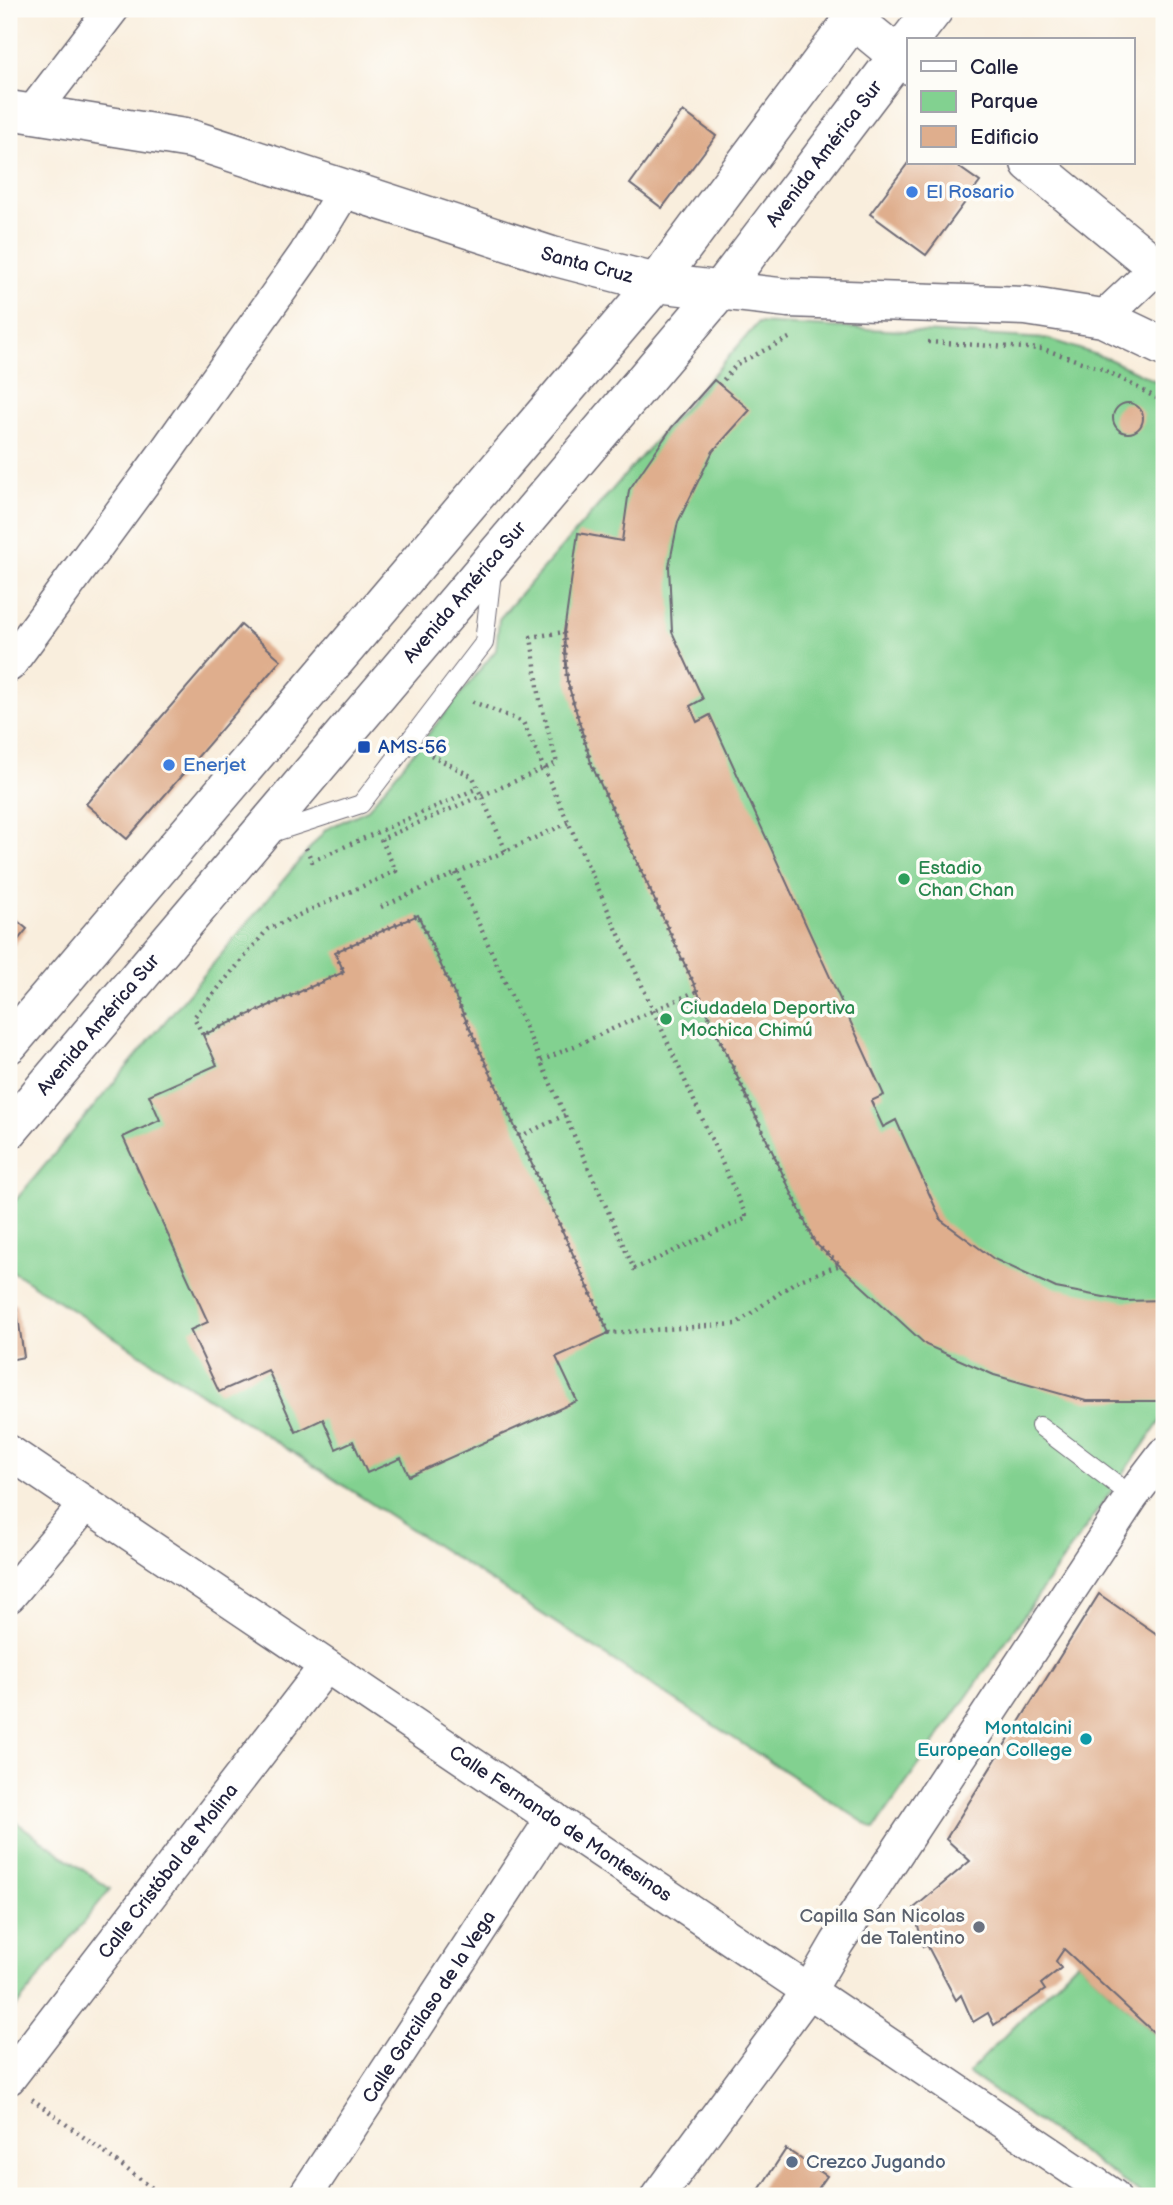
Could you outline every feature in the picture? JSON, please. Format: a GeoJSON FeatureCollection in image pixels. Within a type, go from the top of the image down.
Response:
{"type":"FeatureCollection","features":[{"type":"Feature","properties":{"kind":"main road","name":"Avenida América Sur"},"geometry":{"type":"LineString","coordinates":[[915,38],[934,9]]}},
{"type":"Feature","properties":{"kind":"main road"},"geometry":{"type":"LineString","coordinates":[[9,1044],[656,283],[851,12],[906,51]]}},
{"type":"Feature","properties":{"kind":"main road","name":"Avenida América Sur"},"geometry":{"type":"LineString","coordinates":[[9,1130],[719,292],[906,51]]}},
{"type":"Feature","properties":{"kind":"main road","name":"Santa Cruz"},"geometry":{"type":"LineString","coordinates":[[21,111],[191,139],[552,256],[656,283],[789,298],[1026,306],[1102,318],[1164,347]]}},
{"type":"Feature","properties":{"kind":"main road"},"geometry":{"type":"LineString","coordinates":[[1031,164],[1162,268]]}},
{"type":"Feature","properties":{"kind":"street"},"geometry":{"type":"LineString","coordinates":[[21,111],[112,9]]}},
{"type":"Feature","properties":{"kind":"street"},"geometry":{"type":"LineString","coordinates":[[9,665],[170,446],[305,254],[345,189]]}},
{"type":"Feature","properties":{"kind":"street"},"geometry":{"type":"LineString","coordinates":[[1102,318],[1162,268]]}},
{"type":"Feature","properties":{"kind":"street","name":"Calle Fernando de Montesinos"},"geometry":{"type":"LineString","coordinates":[[9,1452],[1113,2196]]}},
{"type":"Feature","properties":{"kind":"street"},"geometry":{"type":"LineString","coordinates":[[658,2196],[809,1991],[837,1943],[1132,1496],[1164,1454]]}},
{"type":"Feature","properties":{"kind":"street"},"geometry":{"type":"LineString","coordinates":[[9,1596],[86,1504]]}},
{"type":"Feature","properties":{"kind":"street","name":"Calle Cristóbal de Molina"},"geometry":{"type":"LineString","coordinates":[[20,2088],[326,1666]]}},
{"type":"Feature","properties":{"kind":"street","name":"Calle Garcilaso de la Vega"},"geometry":{"type":"LineString","coordinates":[[305,2196],[552,1818]]}},
{"type":"Feature","properties":{"kind":"lane"},"geometry":{"type":"LineString","coordinates":[[256,839],[361,804],[484,643],[493,559]]}},
{"type":"Feature","properties":{"kind":"lane"},"geometry":{"type":"LineString","coordinates":[[1040,1426],[1132,1496]]}},
{"type":"Feature","properties":{"kind":"path"},"geometry":{"type":"LineString","coordinates":[[719,385],[737,365],[796,335]]}},
{"type":"Feature","properties":{"kind":"path"},"geometry":{"type":"LineString","coordinates":[[917,342],[1043,349],[1105,370],[1164,402]]}},
{"type":"Feature","properties":{"kind":"path"},"geometry":{"type":"LineString","coordinates":[[564,632],[567,680],[592,766],[816,1243],[840,1265],[795,1282],[736,1324],[609,1333],[418,915],[335,952],[344,972],[203,1035],[194,1017],[268,929],[396,871],[381,839],[481,796],[557,763],[540,700],[531,637],[564,632]]}},
{"type":"Feature","properties":{"kind":"path"},"geometry":{"type":"LineString","coordinates":[[456,873],[634,1269],[747,1219],[523,722],[468,700]]}},
{"type":"Feature","properties":{"kind":"path"},"geometry":{"type":"LineString","coordinates":[[426,752],[473,776],[506,851]]}},
{"type":"Feature","properties":{"kind":"path"},"geometry":{"type":"LineString","coordinates":[[312,860],[478,788]]}},
{"type":"Feature","properties":{"kind":"path"},"geometry":{"type":"LineString","coordinates":[[381,907],[568,823]]}},
{"type":"Feature","properties":{"kind":"path"},"geometry":{"type":"LineString","coordinates":[[541,1061],[698,991]]}},
{"type":"Feature","properties":{"kind":"path"},"geometry":{"type":"LineString","coordinates":[[519,1137],[565,1115]]}},
{"type":"Feature","properties":{"kind":"path"},"geometry":{"type":"LineString","coordinates":[[20,2088],[163,2196]]}},
{"type":"Feature","properties":{"kind":"green space","name":"Ciudadela Deportiva Mochica Chimú"},"geometry":{"type":"Polygon","coordinates":[[[758,323],[1049,339],[1109,359],[1164,385],[1164,1416],[874,1829],[9,1269],[9,1208],[326,829],[367,810],[496,650],[499,619],[758,323]]]}},
{"type":"Feature","properties":{"kind":"green space"},"geometry":{"type":"Polygon","coordinates":[[[9,1817],[110,1889],[9,2016],[9,1817]]]}},
{"type":"Feature","properties":{"kind":"green space"},"geometry":{"type":"Polygon","coordinates":[[[1078,1961],[1164,2042],[1164,2196],[1144,2196],[968,2073],[1078,1961]]]}},
{"type":"Feature","properties":{"kind":"building"},"geometry":{"type":"Polygon","coordinates":[[[683,111],[716,136],[662,208],[630,184],[683,111]]]}},
{"type":"Feature","properties":{"kind":"building"},"geometry":{"type":"Polygon","coordinates":[[[907,164],[954,164],[980,182],[926,255],[870,214],[907,164]]]}},
{"type":"Feature","properties":{"kind":"building"},"geometry":{"type":"Polygon","coordinates":[[[714,380],[750,410],[713,451],[678,522],[669,566],[672,632],[703,699],[690,706],[697,722],[710,715],[884,1095],[871,1101],[883,1127],[896,1120],[941,1220],[994,1259],[1056,1288],[1125,1301],[1164,1300],[1164,1401],[1086,1401],[994,1375],[926,1345],[815,1243],[592,766],[567,680],[564,632],[578,533],[622,541],[629,490],[672,427],[714,380]]]}},
{"type":"Feature","properties":{"kind":"building"},"geometry":{"type":"Polygon","coordinates":[[[1128,403],[1139,407],[1143,418],[1139,429],[1128,433],[1117,429],[1113,418],[1117,407],[1128,403]]]}},
{"type":"Feature","properties":{"kind":"building"},"geometry":{"type":"Polygon","coordinates":[[[241,625],[281,660],[127,839],[86,804],[241,625]]]}},
{"type":"Feature","properties":{"kind":"building"},"geometry":{"type":"Polygon","coordinates":[[[9,914],[27,929],[9,951],[9,914]]]}},
{"type":"Feature","properties":{"kind":"building"},"geometry":{"type":"Polygon","coordinates":[[[418,915],[609,1333],[556,1357],[577,1401],[409,1476],[401,1458],[367,1473],[353,1441],[336,1449],[323,1419],[296,1432],[268,1370],[219,1392],[190,1330],[208,1322],[123,1137],[160,1120],[149,1095],[217,1065],[203,1035],[344,972],[335,952],[418,915]]]}},
{"type":"Feature","properties":{"kind":"building"},"geometry":{"type":"Polygon","coordinates":[[[16,1304],[24,1357],[9,1360],[9,1305],[16,1304]]]}},
{"type":"Feature","properties":{"kind":"building","name":"Montalcini European College"},"geometry":{"type":"Polygon","coordinates":[[[1099,1594],[1164,1639],[1164,2042],[1064,1949],[1056,1961],[1061,1968],[1041,1984],[1045,1990],[994,2025],[988,2013],[973,2022],[961,1995],[956,2000],[927,1945],[923,1947],[914,1908],[970,1861],[946,1839],[1099,1594]]]}},
{"type":"Feature","properties":{"kind":"building","name":"Crezco Jugando"},"geometry":{"type":"Polygon","coordinates":[[[786,2149],[827,2176],[813,2196],[755,2196],[786,2149]]]}},
{"type":"Feature","properties":{"kind":"place","name":"El Rosario"},"geometry":{"type":"Point","coordinates":[912,192]}},
{"type":"Feature","properties":{"kind":"place","name":"AMS-56"},"geometry":{"type":"Point","coordinates":[364,747]}},
{"type":"Feature","properties":{"kind":"place","name":"Enerjet"},"geometry":{"type":"Point","coordinates":[169,765]}},
{"type":"Feature","properties":{"kind":"place","name":"Estadio Chan Chan"},"geometry":{"type":"Point","coordinates":[904,879]}},
{"type":"Feature","properties":{"kind":"place","name":"Ciudadela Deportiva Mochica Chimú"},"geometry":{"type":"Point","coordinates":[666,1019]}},
{"type":"Feature","properties":{"kind":"place","name":"Montalcini European College"},"geometry":{"type":"Point","coordinates":[1086,1739]}},
{"type":"Feature","properties":{"kind":"place","name":"Capilla San Nicolas de Talentino"},"geometry":{"type":"Point","coordinates":[979,1927]}},
{"type":"Feature","properties":{"kind":"place","name":"Crezco Jugando"},"geometry":{"type":"Point","coordinates":[792,2162]}}]}
